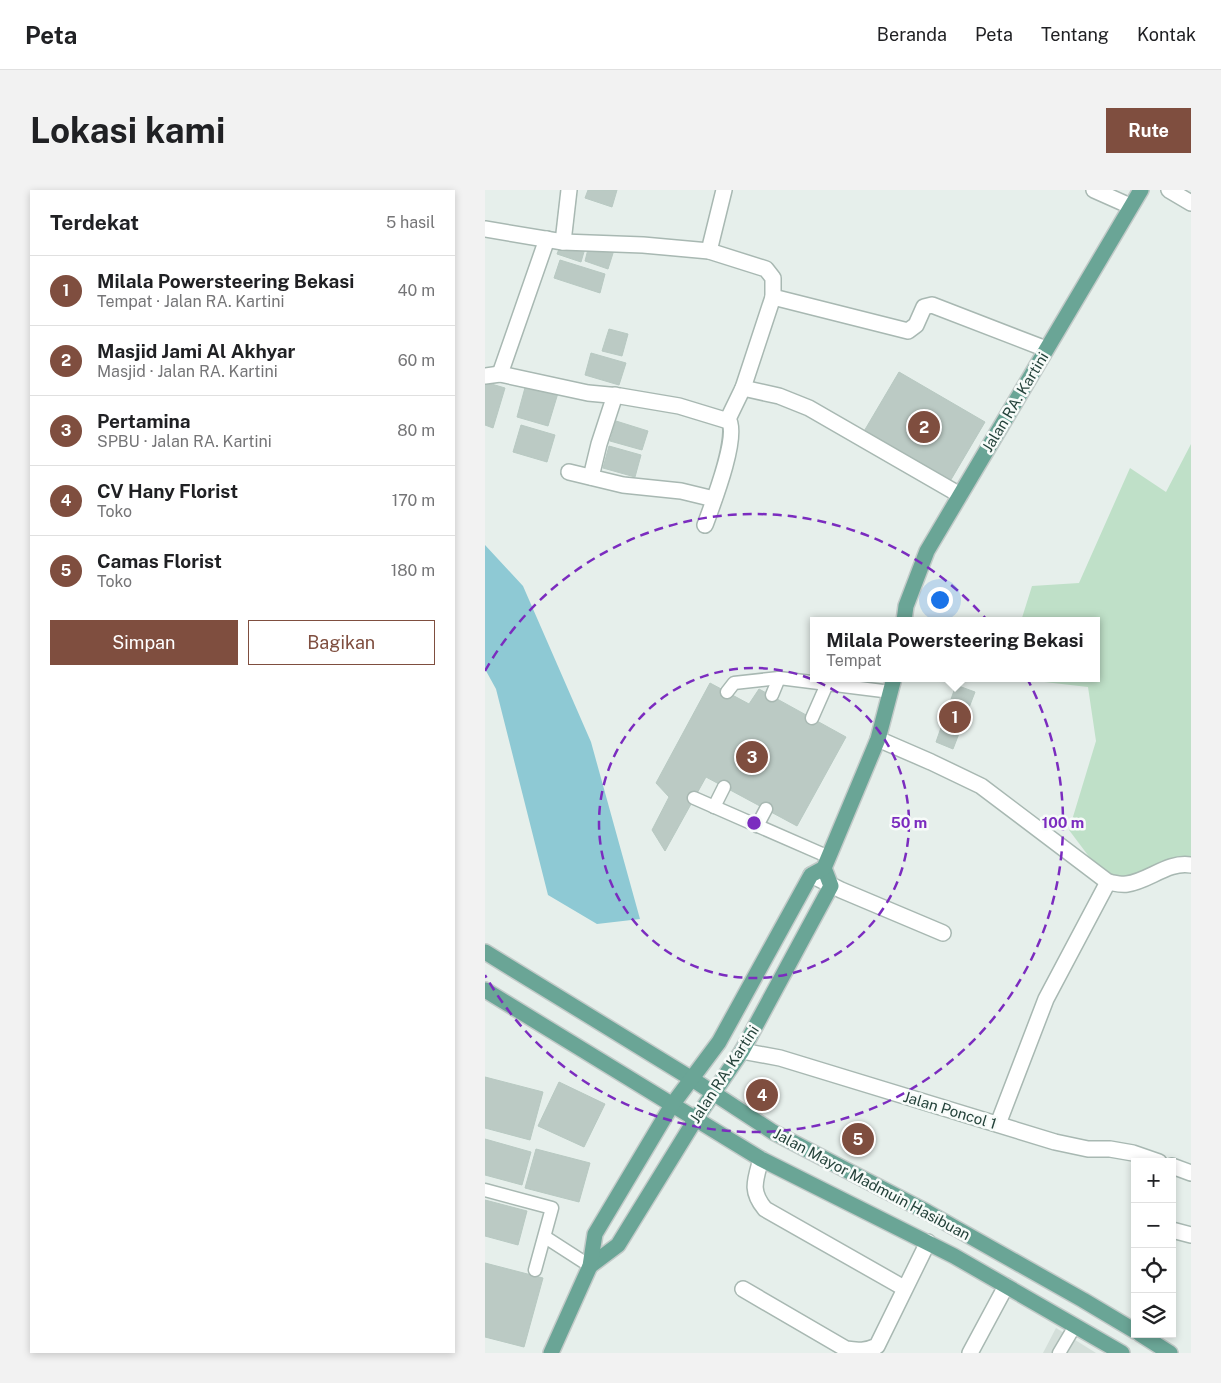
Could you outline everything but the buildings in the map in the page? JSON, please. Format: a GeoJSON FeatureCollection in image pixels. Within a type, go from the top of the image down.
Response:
{"type":"FeatureCollection","features":[{"type":"Feature","properties":{"kind":"main road","name":"Jalan RA. Kartini"},"geometry":{"type":"LineString","coordinates":[[905,613],[927,552],[1141,190]]}},
{"type":"Feature","properties":{"kind":"main road","name":"Jalan RA. Kartini"},"geometry":{"type":"LineString","coordinates":[[551,1353],[590,1266],[595,1234],[673,1105],[719,1042],[822,867],[878,740],[893,685]]}},
{"type":"Feature","properties":{"kind":"main road"},"geometry":{"type":"LineString","coordinates":[[822,867],[831,886]]}},
{"type":"Feature","properties":{"kind":"main road","name":"Jalan RA. Kartini"},"geometry":{"type":"LineString","coordinates":[[590,1266],[618,1245],[695,1120],[742,1051],[831,886]]}},
{"type":"Feature","properties":{"kind":"main road","name":"Jalan Mayor Madmuin Hasibuan"},"geometry":{"type":"LineString","coordinates":[[485,952],[692,1079],[773,1132],[927,1212],[1131,1329]]}},
{"type":"Feature","properties":{"kind":"main road","name":"Jalan Mayor Madmuin Hasibuan"},"geometry":{"type":"LineString","coordinates":[[485,990],[761,1160],[928,1242],[1122,1353]]}},
{"type":"Feature","properties":{"kind":"main road"},"geometry":{"type":"LineString","coordinates":[[1146,1338],[1170,1353]]}},
{"type":"Feature","properties":{"kind":"street"},"geometry":{"type":"LineString","coordinates":[[563,242],[569,190]]}},
{"type":"Feature","properties":{"kind":"street"},"geometry":{"type":"LineString","coordinates":[[709,252],[724,190]]}},
{"type":"Feature","properties":{"kind":"street"},"geometry":{"type":"LineString","coordinates":[[1094,190],[1130,206]]}},
{"type":"Feature","properties":{"kind":"street"},"geometry":{"type":"LineString","coordinates":[[1169,190],[1191,203]]}},
{"type":"Feature","properties":{"kind":"street"},"geometry":{"type":"LineString","coordinates":[[485,229],[547,239],[563,242],[643,245],[709,252],[766,268],[773,278],[773,296],[743,388],[728,418],[725,420],[679,406],[615,395],[588,393],[492,375],[547,239]]}},
{"type":"Feature","properties":{"kind":"street"},"geometry":{"type":"LineString","coordinates":[[773,296],[908,331],[916,325],[924,308],[932,306],[1046,349]]}},
{"type":"Feature","properties":{"kind":"street"},"geometry":{"type":"LineString","coordinates":[[743,388],[779,396],[809,408],[960,495]]}},
{"type":"Feature","properties":{"kind":"street"},"geometry":{"type":"LineString","coordinates":[[591,477],[599,444],[615,395]]}},
{"type":"Feature","properties":{"kind":"street"},"geometry":{"type":"LineString","coordinates":[[705,525],[719,487],[730,444],[731,425],[728,418]]}},
{"type":"Feature","properties":{"kind":"street"},"geometry":{"type":"LineString","coordinates":[[569,472],[623,484],[681,491],[714,499]]}},
{"type":"Feature","properties":{"kind":"street"},"geometry":{"type":"LineString","coordinates":[[878,740],[931,762],[981,786],[1108,882],[1127,884],[1142,880],[1169,868],[1185,864],[1191,865]]}},
{"type":"Feature","properties":{"kind":"street"},"geometry":{"type":"LineString","coordinates":[[998,1124],[1046,999],[1108,882]]}},
{"type":"Feature","properties":{"kind":"street"},"geometry":{"type":"LineString","coordinates":[[831,886],[943,933]]}},
{"type":"Feature","properties":{"kind":"street","name":"Jalan Poncol 1"},"geometry":{"type":"LineString","coordinates":[[742,1051],[780,1058],[1055,1142],[1088,1148],[1110,1148],[1147,1158]]}},
{"type":"Feature","properties":{"kind":"street"},"geometry":{"type":"LineString","coordinates":[[761,1160],[754,1182],[758,1200],[765,1209],[904,1288]]}},
{"type":"Feature","properties":{"kind":"street"},"geometry":{"type":"LineString","coordinates":[[1176,1167],[1191,1172]]}},
{"type":"Feature","properties":{"kind":"street"},"geometry":{"type":"LineString","coordinates":[[1176,1231],[1191,1235]]}},
{"type":"Feature","properties":{"kind":"street"},"geometry":{"type":"LineString","coordinates":[[743,1289],[845,1349],[856,1351],[868,1350],[877,1346],[928,1242]]}},
{"type":"Feature","properties":{"kind":"street"},"geometry":{"type":"LineString","coordinates":[[970,1353],[1006,1286]]}},
{"type":"Feature","properties":{"kind":"lane"},"geometry":{"type":"LineString","coordinates":[[772,695],[779,678]]}},
{"type":"Feature","properties":{"kind":"lane"},"geometry":{"type":"LineString","coordinates":[[727,692],[734,683],[779,678],[810,682]]}},
{"type":"Feature","properties":{"kind":"lane"},"geometry":{"type":"LineString","coordinates":[[811,682],[893,685]]}},
{"type":"Feature","properties":{"kind":"lane"},"geometry":{"type":"LineString","coordinates":[[812,718],[827,684]]}},
{"type":"Feature","properties":{"kind":"lane"},"geometry":{"type":"LineString","coordinates":[[714,808],[725,787]]}},
{"type":"Feature","properties":{"kind":"lane"},"geometry":{"type":"LineString","coordinates":[[694,798],[757,826],[822,867]]}},
{"type":"Feature","properties":{"kind":"lane"},"geometry":{"type":"LineString","coordinates":[[757,826],[766,809]]}},
{"type":"Feature","properties":{"kind":"lane"},"geometry":{"type":"LineString","coordinates":[[485,1190],[552,1208],[535,1270]]}},
{"type":"Feature","properties":{"kind":"lane"},"geometry":{"type":"LineString","coordinates":[[545,1237],[590,1266]]}},
{"type":"Feature","properties":{"kind":"lane"},"geometry":{"type":"LineString","coordinates":[[1059,1353],[1075,1326]]}},
{"type":"Feature","properties":{"kind":"shaded area"},"geometry":{"type":"Polygon","coordinates":[[[1056,1328],[1096,1353],[1043,1353],[1056,1328]]]}},
{"type":"Feature","properties":{"kind":"green space"},"geometry":{"type":"Polygon","coordinates":[[[1191,444],[1191,865],[1108,882],[1069,830],[1096,741],[1088,687],[1045,682],[1100,682],[1100,617],[1022,617],[1032,586],[1079,583],[1130,468],[1166,492],[1191,444]]]}},
{"type":"Feature","properties":{"kind":"water"},"geometry":{"type":"Polygon","coordinates":[[[485,545],[523,586],[591,742],[640,919],[597,924],[548,895],[496,689],[485,669],[485,545]]]}},
{"type":"Feature","properties":{"kind":"place","name":"Masjid Jami Al Akhyar"},"geometry":{"type":"Point","coordinates":[924,427]}},
{"type":"Feature","properties":{"kind":"place","name":"Milala Powersteering Bekasi"},"geometry":{"type":"Point","coordinates":[955,717]}},
{"type":"Feature","properties":{"kind":"place","name":"Pertamina"},"geometry":{"type":"Point","coordinates":[752,757]}},
{"type":"Feature","properties":{"kind":"place","name":"CV Hany Florist"},"geometry":{"type":"Point","coordinates":[762,1095]}},
{"type":"Feature","properties":{"kind":"place","name":"Camas Florist"},"geometry":{"type":"Point","coordinates":[858,1139]}}]}
